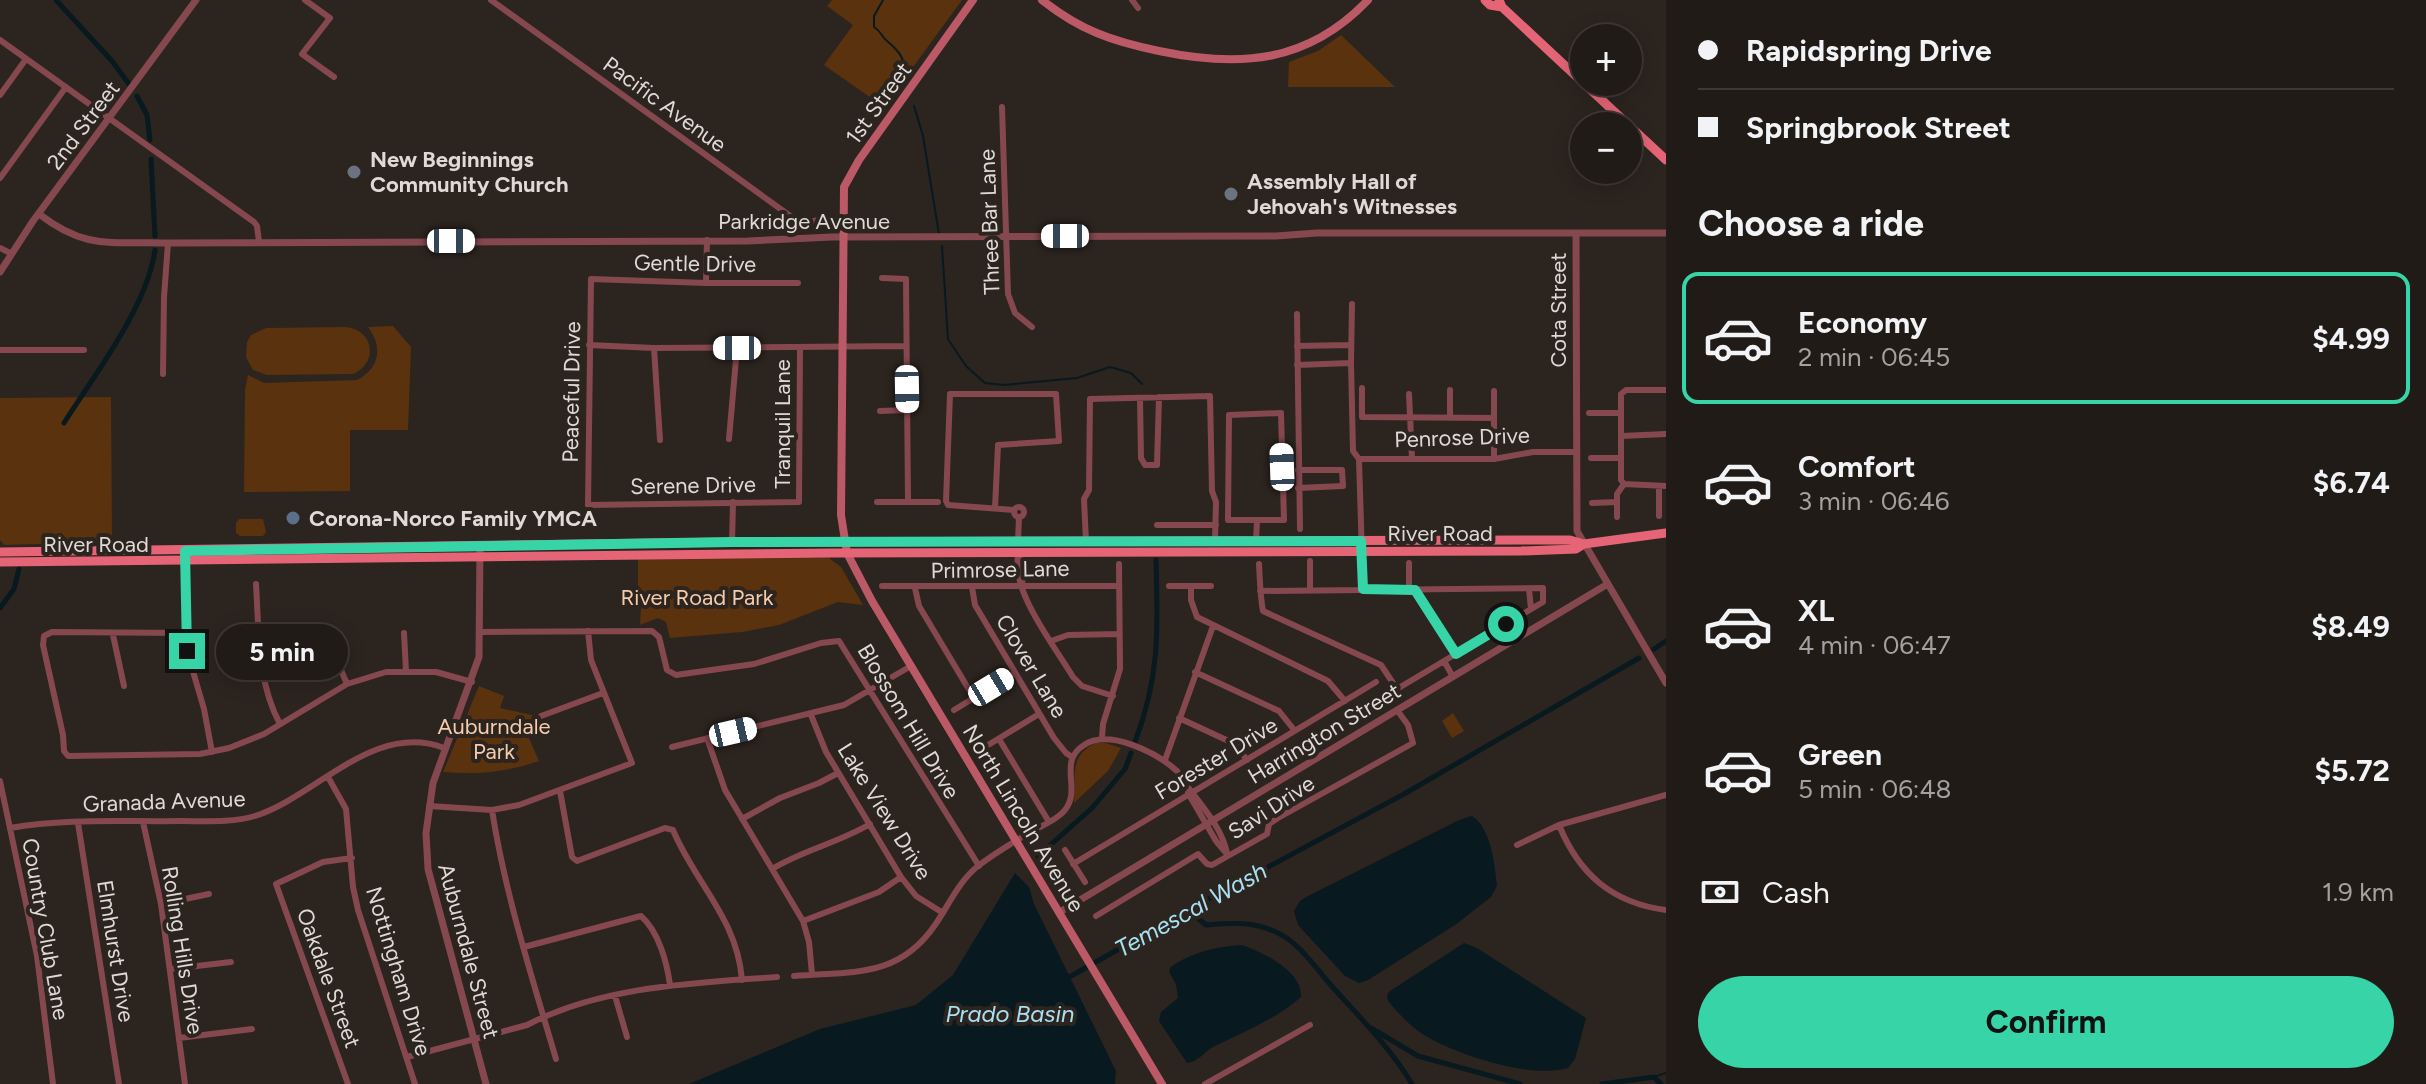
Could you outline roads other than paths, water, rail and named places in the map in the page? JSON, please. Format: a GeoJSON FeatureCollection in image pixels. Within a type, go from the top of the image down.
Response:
{"type":"FeatureCollection","features":[{"type":"Feature","properties":{"kind":"main road","name":"1st Street"},"geometry":{"type":"LineString","coordinates":[[842,237],[843,196],[848,177],[973,0]]}},
{"type":"Feature","properties":{"kind":"main road"},"geometry":{"type":"LineString","coordinates":[[1042,0],[1073,23],[1109,39],[1170,53],[1226,60],[1267,57],[1317,41],[1347,21],[1368,0]]}},
{"type":"Feature","properties":{"kind":"main road"},"geometry":{"type":"LineString","coordinates":[[1485,0],[1490,5],[1500,3],[1666,160]]}},
{"type":"Feature","properties":{"kind":"main road","name":"North Lincoln Avenue"},"geometry":{"type":"LineString","coordinates":[[842,237],[841,515],[846,548],[911,666],[1162,1084]]}},
{"type":"Feature","properties":{"kind":"main road","name":"River Road"},"geometry":{"type":"LineString","coordinates":[[0,562],[480,552],[731,554],[846,548],[1362,546],[1570,540],[1584,544],[1666,533]]}},
{"type":"Feature","properties":{"kind":"main road","name":"River Road"},"geometry":{"type":"LineString","coordinates":[[1018,547],[1086,542],[1215,541],[1362,546]]}},
{"type":"Feature","properties":{"kind":"main road","name":"River Road"},"geometry":{"type":"LineString","coordinates":[[480,552],[732,542],[846,548]]}},
{"type":"Feature","properties":{"kind":"main road","name":"River Road"},"geometry":{"type":"LineString","coordinates":[[0,552],[186,556]]}},
{"type":"Feature","properties":{"kind":"street","name":"2nd Street"},"geometry":{"type":"LineString","coordinates":[[0,272],[10,253],[196,0]]}},
{"type":"Feature","properties":{"kind":"street"},"geometry":{"type":"LineString","coordinates":[[305,0],[330,18],[302,54],[334,77]]}},
{"type":"Feature","properties":{"kind":"street","name":"Pacific Avenue"},"geometry":{"type":"LineString","coordinates":[[491,0],[793,218],[806,223],[822,219]]}},
{"type":"Feature","properties":{"kind":"street"},"geometry":{"type":"LineString","coordinates":[[1132,0],[1138,8]]}},
{"type":"Feature","properties":{"kind":"street"},"geometry":{"type":"LineString","coordinates":[[0,40],[254,222],[259,242]]}},
{"type":"Feature","properties":{"kind":"street"},"geometry":{"type":"LineString","coordinates":[[0,95],[26,59]]}},
{"type":"Feature","properties":{"kind":"street"},"geometry":{"type":"LineString","coordinates":[[0,178],[66,87]]}},
{"type":"Feature","properties":{"kind":"street","name":"Three Bar Lane"},"geometry":{"type":"LineString","coordinates":[[1002,107],[1010,304],[1015,313],[1032,327]]}},
{"type":"Feature","properties":{"kind":"street","name":"Parkridge Avenue"},"geometry":{"type":"LineString","coordinates":[[39,214],[69,235],[88,241],[164,243],[1666,233]]}},
{"type":"Feature","properties":{"kind":"street","name":"Cota Street"},"geometry":{"type":"LineString","coordinates":[[1576,233],[1577,531],[1666,683]]}},
{"type":"Feature","properties":{"kind":"street"},"geometry":{"type":"LineString","coordinates":[[706,283],[707,240]]}},
{"type":"Feature","properties":{"kind":"street"},"geometry":{"type":"LineString","coordinates":[[163,374],[164,243]]}},
{"type":"Feature","properties":{"kind":"street"},"geometry":{"type":"LineString","coordinates":[[0,248],[10,253]]}},
{"type":"Feature","properties":{"kind":"street"},"geometry":{"type":"LineString","coordinates":[[882,278],[906,279],[908,501]]}},
{"type":"Feature","properties":{"kind":"street","name":"Gentle Drive"},"geometry":{"type":"LineString","coordinates":[[591,279],[798,283]]}},
{"type":"Feature","properties":{"kind":"street","name":"Peaceful Drive"},"geometry":{"type":"LineString","coordinates":[[588,505],[591,279]]}},
{"type":"Feature","properties":{"kind":"street"},"geometry":{"type":"LineString","coordinates":[[1352,304],[1353,451],[1358,463],[1363,589]]}},
{"type":"Feature","properties":{"kind":"street"},"geometry":{"type":"LineString","coordinates":[[1297,314],[1300,529]]}},
{"type":"Feature","properties":{"kind":"street"},"geometry":{"type":"LineString","coordinates":[[589,345],[654,348],[906,346]]}},
{"type":"Feature","properties":{"kind":"street"},"geometry":{"type":"LineString","coordinates":[[1297,346],[1351,345]]}},
{"type":"Feature","properties":{"kind":"street","name":"Tranquil Lane"},"geometry":{"type":"LineString","coordinates":[[799,502],[800,347]]}},
{"type":"Feature","properties":{"kind":"street"},"geometry":{"type":"LineString","coordinates":[[654,348],[660,440]]}},
{"type":"Feature","properties":{"kind":"street"},"geometry":{"type":"LineString","coordinates":[[729,439],[737,348]]}},
{"type":"Feature","properties":{"kind":"street"},"geometry":{"type":"LineString","coordinates":[[0,350],[84,350]]}},
{"type":"Feature","properties":{"kind":"street"},"geometry":{"type":"LineString","coordinates":[[1297,365],[1351,363]]}},
{"type":"Feature","properties":{"kind":"street"},"geometry":{"type":"LineString","coordinates":[[1362,388],[1362,417],[1494,418]]}},
{"type":"Feature","properties":{"kind":"street"},"geometry":{"type":"LineString","coordinates":[[1450,390],[1450,418]]}},
{"type":"Feature","properties":{"kind":"street"},"geometry":{"type":"LineString","coordinates":[[1624,484],[1621,480],[1621,394],[1626,390],[1666,390]]}},
{"type":"Feature","properties":{"kind":"street"},"geometry":{"type":"LineString","coordinates":[[1494,391],[1494,459]]}},
{"type":"Feature","properties":{"kind":"street"},"geometry":{"type":"LineString","coordinates":[[995,508],[998,445],[1059,441],[1056,394],[950,394],[946,501],[948,505],[995,508],[1017,513],[1017,580],[1029,604],[1073,677],[1082,686],[1113,696]]}},
{"type":"Feature","properties":{"kind":"street"},"geometry":{"type":"LineString","coordinates":[[1409,394],[1412,459]]}},
{"type":"Feature","properties":{"kind":"street"},"geometry":{"type":"LineString","coordinates":[[1086,542],[1084,499],[1089,490],[1090,399],[1210,396],[1215,541]]}},
{"type":"Feature","properties":{"kind":"street"},"geometry":{"type":"LineString","coordinates":[[1140,398],[1141,458],[1145,465],[1157,465],[1159,397]]}},
{"type":"Feature","properties":{"kind":"street"},"geometry":{"type":"LineString","coordinates":[[880,411],[907,410]]}},
{"type":"Feature","properties":{"kind":"street"},"geometry":{"type":"LineString","coordinates":[[1281,413],[1284,520],[1257,521],[1228,520],[1229,415],[1281,413]]}},
{"type":"Feature","properties":{"kind":"street"},"geometry":{"type":"LineString","coordinates":[[1589,413],[1621,413]]}},
{"type":"Feature","properties":{"kind":"street"},"geometry":{"type":"LineString","coordinates":[[1621,436],[1666,434]]}},
{"type":"Feature","properties":{"kind":"street","name":"Penrose Drive"},"geometry":{"type":"LineString","coordinates":[[1358,463],[1412,459],[1494,459],[1533,452],[1576,452]]}},
{"type":"Feature","properties":{"kind":"street"},"geometry":{"type":"LineString","coordinates":[[1591,458],[1621,458]]}},
{"type":"Feature","properties":{"kind":"street"},"geometry":{"type":"LineString","coordinates":[[1298,470],[1342,470],[1343,486],[1298,488]]}},
{"type":"Feature","properties":{"kind":"street"},"geometry":{"type":"LineString","coordinates":[[1624,484],[1663,486],[1659,516]]}},
{"type":"Feature","properties":{"kind":"street"},"geometry":{"type":"LineString","coordinates":[[1617,517],[1617,494],[1624,484]]}},
{"type":"Feature","properties":{"kind":"street"},"geometry":{"type":"LineString","coordinates":[[731,554],[733,502]]}},
{"type":"Feature","properties":{"kind":"street","name":"Serene Drive"},"geometry":{"type":"LineString","coordinates":[[588,505],[799,502]]}},
{"type":"Feature","properties":{"kind":"street"},"geometry":{"type":"LineString","coordinates":[[877,502],[938,502]]}},
{"type":"Feature","properties":{"kind":"street"},"geometry":{"type":"LineString","coordinates":[[1592,503],[1617,502]]}},
{"type":"Feature","properties":{"kind":"street"},"geometry":{"type":"LineString","coordinates":[[1256,541],[1257,521]]}},
{"type":"Feature","properties":{"kind":"street"},"geometry":{"type":"LineString","coordinates":[[1157,525],[1216,525]]}},
{"type":"Feature","properties":{"kind":"street","name":"Auburndale Street"},"geometry":{"type":"LineString","coordinates":[[480,552],[479,657],[472,682],[444,748],[429,806],[425,842],[428,869],[486,1084]]}},
{"type":"Feature","properties":{"kind":"street"},"geometry":{"type":"LineString","coordinates":[[186,556],[186,633],[190,665],[204,709],[212,752]]}},
{"type":"Feature","properties":{"kind":"street"},"geometry":{"type":"LineString","coordinates":[[1310,561],[1310,590]]}},
{"type":"Feature","properties":{"kind":"street"},"geometry":{"type":"LineString","coordinates":[[1409,563],[1412,590],[1456,654]]}},
{"type":"Feature","properties":{"kind":"street"},"geometry":{"type":"LineString","coordinates":[[1102,738],[1103,724],[1120,669],[1119,564]]}},
{"type":"Feature","properties":{"kind":"street"},"geometry":{"type":"LineString","coordinates":[[1259,564],[1260,591],[1263,611],[1381,665],[1397,689],[1543,602],[1543,588],[1260,591]]}},
{"type":"Feature","properties":{"kind":"street"},"geometry":{"type":"LineString","coordinates":[[256,584],[262,670],[280,724]]}},
{"type":"Feature","properties":{"kind":"street","name":"Harrington Street"},"geometry":{"type":"LineString","coordinates":[[1060,912],[1606,585]]}},
{"type":"Feature","properties":{"kind":"street","name":"Primrose Lane"},"geometry":{"type":"LineString","coordinates":[[882,586],[1119,586]]}},
{"type":"Feature","properties":{"kind":"street"},"geometry":{"type":"LineString","coordinates":[[1169,586],[1211,586]]}},
{"type":"Feature","properties":{"kind":"street"},"geometry":{"type":"LineString","coordinates":[[1191,586],[1191,600],[1197,617],[1328,681],[1345,701]]}},
{"type":"Feature","properties":{"kind":"street","name":"Clover Lane"},"geometry":{"type":"LineString","coordinates":[[972,587],[975,605],[1039,714],[1072,757]]}},
{"type":"Feature","properties":{"kind":"street"},"geometry":{"type":"LineString","coordinates":[[915,588],[919,606],[974,698]]}},
{"type":"Feature","properties":{"kind":"street"},"geometry":{"type":"LineString","coordinates":[[1529,589],[1531,609]]}},
{"type":"Feature","properties":{"kind":"street"},"geometry":{"type":"LineString","coordinates":[[1165,760],[1213,626]]}},
{"type":"Feature","properties":{"kind":"street"},"geometry":{"type":"LineString","coordinates":[[429,806],[492,810],[519,805],[632,763],[591,660],[588,631]]}},
{"type":"Feature","properties":{"kind":"street","name":"Blossom Hill Drive"},"geometry":{"type":"LineString","coordinates":[[481,632],[652,631],[659,637],[667,670],[676,675],[754,664],[836,640],[844,647],[979,866]]}},
{"type":"Feature","properties":{"kind":"street"},"geometry":{"type":"LineString","coordinates":[[186,633],[113,635],[52,632],[44,636],[43,645],[64,751],[68,756],[212,752],[247,742],[366,676],[406,671],[436,672],[472,682]]}},
{"type":"Feature","properties":{"kind":"street"},"geometry":{"type":"LineString","coordinates":[[333,633],[347,684]]}},
{"type":"Feature","properties":{"kind":"street"},"geometry":{"type":"LineString","coordinates":[[404,633],[406,671]]}},
{"type":"Feature","properties":{"kind":"street"},"geometry":{"type":"LineString","coordinates":[[1051,641],[1068,635],[1119,634]]}},
{"type":"Feature","properties":{"kind":"street"},"geometry":{"type":"LineString","coordinates":[[113,635],[124,686]]}},
{"type":"Feature","properties":{"kind":"street"},"geometry":{"type":"LineString","coordinates":[[1444,661],[1449,679]]}},
{"type":"Feature","properties":{"kind":"street"},"geometry":{"type":"LineString","coordinates":[[1437,665],[1449,679]]}},
{"type":"Feature","properties":{"kind":"street"},"geometry":{"type":"LineString","coordinates":[[672,747],[844,705],[911,666]]}},
{"type":"Feature","properties":{"kind":"street"},"geometry":{"type":"LineString","coordinates":[[1195,672],[1279,711],[1295,731]]}},
{"type":"Feature","properties":{"kind":"street"},"geometry":{"type":"LineString","coordinates":[[954,710],[1015,673]]}},
{"type":"Feature","properties":{"kind":"street","name":"Forester Drive"},"geometry":{"type":"LineString","coordinates":[[1073,864],[1376,682]]}},
{"type":"Feature","properties":{"kind":"street"},"geometry":{"type":"LineString","coordinates":[[541,716],[603,693]]}},
{"type":"Feature","properties":{"kind":"street","name":"Savi Drive"},"geometry":{"type":"LineString","coordinates":[[1096,916],[1198,854],[1212,865],[1267,834],[1269,824],[1278,818],[1413,743],[1397,710]]}},
{"type":"Feature","properties":{"kind":"street"},"geometry":{"type":"LineString","coordinates":[[980,750],[1039,714]]}},
{"type":"Feature","properties":{"kind":"street","name":"Lake View Drive"},"geometry":{"type":"LineString","coordinates":[[811,715],[838,773],[901,877],[916,896],[943,913]]}},
{"type":"Feature","properties":{"kind":"street"},"geometry":{"type":"LineString","coordinates":[[1179,718],[1235,744],[1247,760]]}},
{"type":"Feature","properties":{"kind":"street"},"geometry":{"type":"LineString","coordinates":[[707,738],[718,775],[803,921],[812,974]]}},
{"type":"Feature","properties":{"kind":"street"},"geometry":{"type":"LineString","coordinates":[[794,976],[847,974],[888,965],[915,948],[943,913],[959,886],[979,866],[1064,811],[1071,795],[1069,772],[1072,757],[1083,745],[1102,738],[1120,741],[1165,760],[1181,774],[1209,822],[1223,837],[1228,854]]}},
{"type":"Feature","properties":{"kind":"street"},"geometry":{"type":"LineString","coordinates":[[999,739],[1049,822]]}},
{"type":"Feature","properties":{"kind":"street","name":"Granada Avenue"},"geometry":{"type":"LineString","coordinates":[[10,828],[43,822],[250,818],[280,807],[351,762],[392,744],[423,742],[444,748]]}},
{"type":"Feature","properties":{"kind":"street"},"geometry":{"type":"LineString","coordinates":[[742,819],[780,798],[838,773]]}},
{"type":"Feature","properties":{"kind":"street","name":"Nottingham Drive"},"geometry":{"type":"LineString","coordinates":[[328,777],[346,809],[358,910],[415,1084]]}},
{"type":"Feature","properties":{"kind":"street","name":"Country Club Lane"},"geometry":{"type":"LineString","coordinates":[[0,785],[37,956],[53,1084]]}},
{"type":"Feature","properties":{"kind":"street"},"geometry":{"type":"LineString","coordinates":[[560,791],[572,857],[577,861],[665,828],[673,830],[724,915],[735,943],[742,980]]}},
{"type":"Feature","properties":{"kind":"street"},"geometry":{"type":"LineString","coordinates":[[1517,845],[1559,825],[1666,795]]}},
{"type":"Feature","properties":{"kind":"street"},"geometry":{"type":"LineString","coordinates":[[492,810],[524,947],[556,1059]]}},
{"type":"Feature","properties":{"kind":"street","name":"Rolling Hills Drive"},"geometry":{"type":"LineString","coordinates":[[143,822],[161,904],[185,1084]]}},
{"type":"Feature","properties":{"kind":"street","name":"Elmhurst Drive"},"geometry":{"type":"LineString","coordinates":[[78,823],[119,1084]]}},
{"type":"Feature","properties":{"kind":"street"},"geometry":{"type":"LineString","coordinates":[[772,869],[804,852],[842,840],[870,824]]}},
{"type":"Feature","properties":{"kind":"street"},"geometry":{"type":"LineString","coordinates":[[1559,825],[1573,857],[1599,884],[1633,901],[1666,910]]}},
{"type":"Feature","properties":{"kind":"street"},"geometry":{"type":"LineString","coordinates":[[1065,850],[1085,882]]}},
{"type":"Feature","properties":{"kind":"street","name":"Oakdale Street"},"geometry":{"type":"LineString","coordinates":[[348,1084],[276,884],[323,862],[352,858]]}},
{"type":"Feature","properties":{"kind":"street"},"geometry":{"type":"LineString","coordinates":[[803,921],[879,892],[901,877]]}},
{"type":"Feature","properties":{"kind":"street"},"geometry":{"type":"LineString","coordinates":[[161,904],[209,894]]}},
{"type":"Feature","properties":{"kind":"street"},"geometry":{"type":"LineString","coordinates":[[524,947],[641,916],[647,922],[665,961],[670,985]]}},
{"type":"Feature","properties":{"kind":"street"},"geometry":{"type":"LineString","coordinates":[[171,969],[231,962]]}},
{"type":"Feature","properties":{"kind":"street"},"geometry":{"type":"LineString","coordinates":[[407,1057],[527,1025],[544,1016],[615,996],[670,985],[777,977]]}},
{"type":"Feature","properties":{"kind":"street"},"geometry":{"type":"LineString","coordinates":[[615,996],[627,1037]]}},
{"type":"Feature","properties":{"kind":"street"},"geometry":{"type":"LineString","coordinates":[[1205,1084],[1310,1025]]}},
{"type":"Feature","properties":{"kind":"street"},"geometry":{"type":"LineString","coordinates":[[179,1038],[252,1029]]}},
{"type":"Feature","properties":{"kind":"water"},"geometry":{"type":"Polygon","coordinates":[[[1472,816],[1484,829],[1491,848],[1497,886],[1491,897],[1455,925],[1368,980],[1359,983],[1345,976],[1298,925],[1294,911],[1306,897],[1472,816]]]}},
{"type":"Feature","properties":{"kind":"water","name":"Prado Basin"},"geometry":{"type":"Polygon","coordinates":[[[1015,873],[1029,887],[1034,904],[1116,1071],[1115,1084],[689,1084],[820,1029],[916,1005],[953,975],[1015,873]]]}},
{"type":"Feature","properties":{"kind":"water"},"geometry":{"type":"Polygon","coordinates":[[[1464,943],[1477,948],[1586,1018],[1575,1059],[1568,1068],[1553,1071],[1515,1068],[1455,1050],[1419,1031],[1388,1001],[1390,991],[1464,943]]]}},
{"type":"Feature","properties":{"kind":"water"},"geometry":{"type":"Polygon","coordinates":[[[1242,945],[1260,952],[1288,971],[1300,988],[1301,997],[1270,1019],[1187,1063],[1159,1021],[1161,1012],[1178,998],[1170,968],[1204,951],[1242,945]]]}},
{"type":"Feature","properties":{"kind":"waterway"},"geometry":{"type":"LineString","coordinates":[[56,0],[129,84]]}},
{"type":"Feature","properties":{"kind":"waterway"},"geometry":{"type":"LineString","coordinates":[[883,0],[874,16],[874,27],[900,55],[906,74]]}},
{"type":"Feature","properties":{"kind":"waterway"},"geometry":{"type":"LineString","coordinates":[[137,96],[147,115],[150,140]]}},
{"type":"Feature","properties":{"kind":"waterway"},"geometry":{"type":"LineString","coordinates":[[914,106],[923,136],[939,234]]}},
{"type":"Feature","properties":{"kind":"waterway"},"geometry":{"type":"LineString","coordinates":[[151,159],[155,236]]}},
{"type":"Feature","properties":{"kind":"waterway"},"geometry":{"type":"LineString","coordinates":[[942,246],[948,339],[966,366],[985,383],[1004,385],[1077,378],[1110,367],[1131,373],[1142,384]]}},
{"type":"Feature","properties":{"kind":"waterway"},"geometry":{"type":"LineString","coordinates":[[64,423],[131,317],[150,272],[155,250]]}},
{"type":"Feature","properties":{"kind":"waterway"},"geometry":{"type":"LineString","coordinates":[[1135,742],[1149,695],[1156,652],[1156,560]]}},
{"type":"Feature","properties":{"kind":"waterway"},"geometry":{"type":"LineString","coordinates":[[0,608],[14,589],[19,569]]}},
{"type":"Feature","properties":{"kind":"waterway","name":"Temescal Wash"},"geometry":{"type":"LineString","coordinates":[[1654,649],[1666,641]]}},
{"type":"Feature","properties":{"kind":"waterway","name":"Temescal Wash"},"geometry":{"type":"LineString","coordinates":[[1064,980],[1404,794],[1639,658]]}},
{"type":"Feature","properties":{"kind":"waterway"},"geometry":{"type":"LineString","coordinates":[[1038,856],[1092,808],[1125,769],[1131,753]]}},
{"type":"Feature","properties":{"kind":"waterway"},"geometry":{"type":"LineString","coordinates":[[1188,910],[1206,925],[1234,923],[1261,926],[1293,943],[1384,1045],[1412,1084]]}},
{"type":"Feature","properties":{"kind":"waterway"},"geometry":{"type":"LineString","coordinates":[[1371,1028],[1418,1056],[1520,1084]]}},
{"type":"Feature","properties":{"kind":"waterway"},"geometry":{"type":"LineString","coordinates":[[1654,1077],[1666,1073]]}},
{"type":"Feature","properties":{"kind":"waterway"},"geometry":{"type":"LineString","coordinates":[[1602,1084],[1654,1077],[1661,1084]]}},
{"type":"Feature","properties":{"kind":"place","name":"New Beginnings Community Church"},"geometry":{"type":"Point","coordinates":[354,172]}},
{"type":"Feature","properties":{"kind":"place","name":"Assembly Hall of Jehovah's Witnesses"},"geometry":{"type":"Point","coordinates":[1231,194]}},
{"type":"Feature","properties":{"kind":"place","name":"Corona-Norco Family YMCA"},"geometry":{"type":"Point","coordinates":[293,518]}},
{"type":"Feature","properties":{"kind":"park label","name":"River Road Park"},"geometry":{"type":"Point","coordinates":[697,597]}},
{"type":"Feature","properties":{"kind":"park label","name":"Auburndale Park"},"geometry":{"type":"Point","coordinates":[494,738]}}]}
